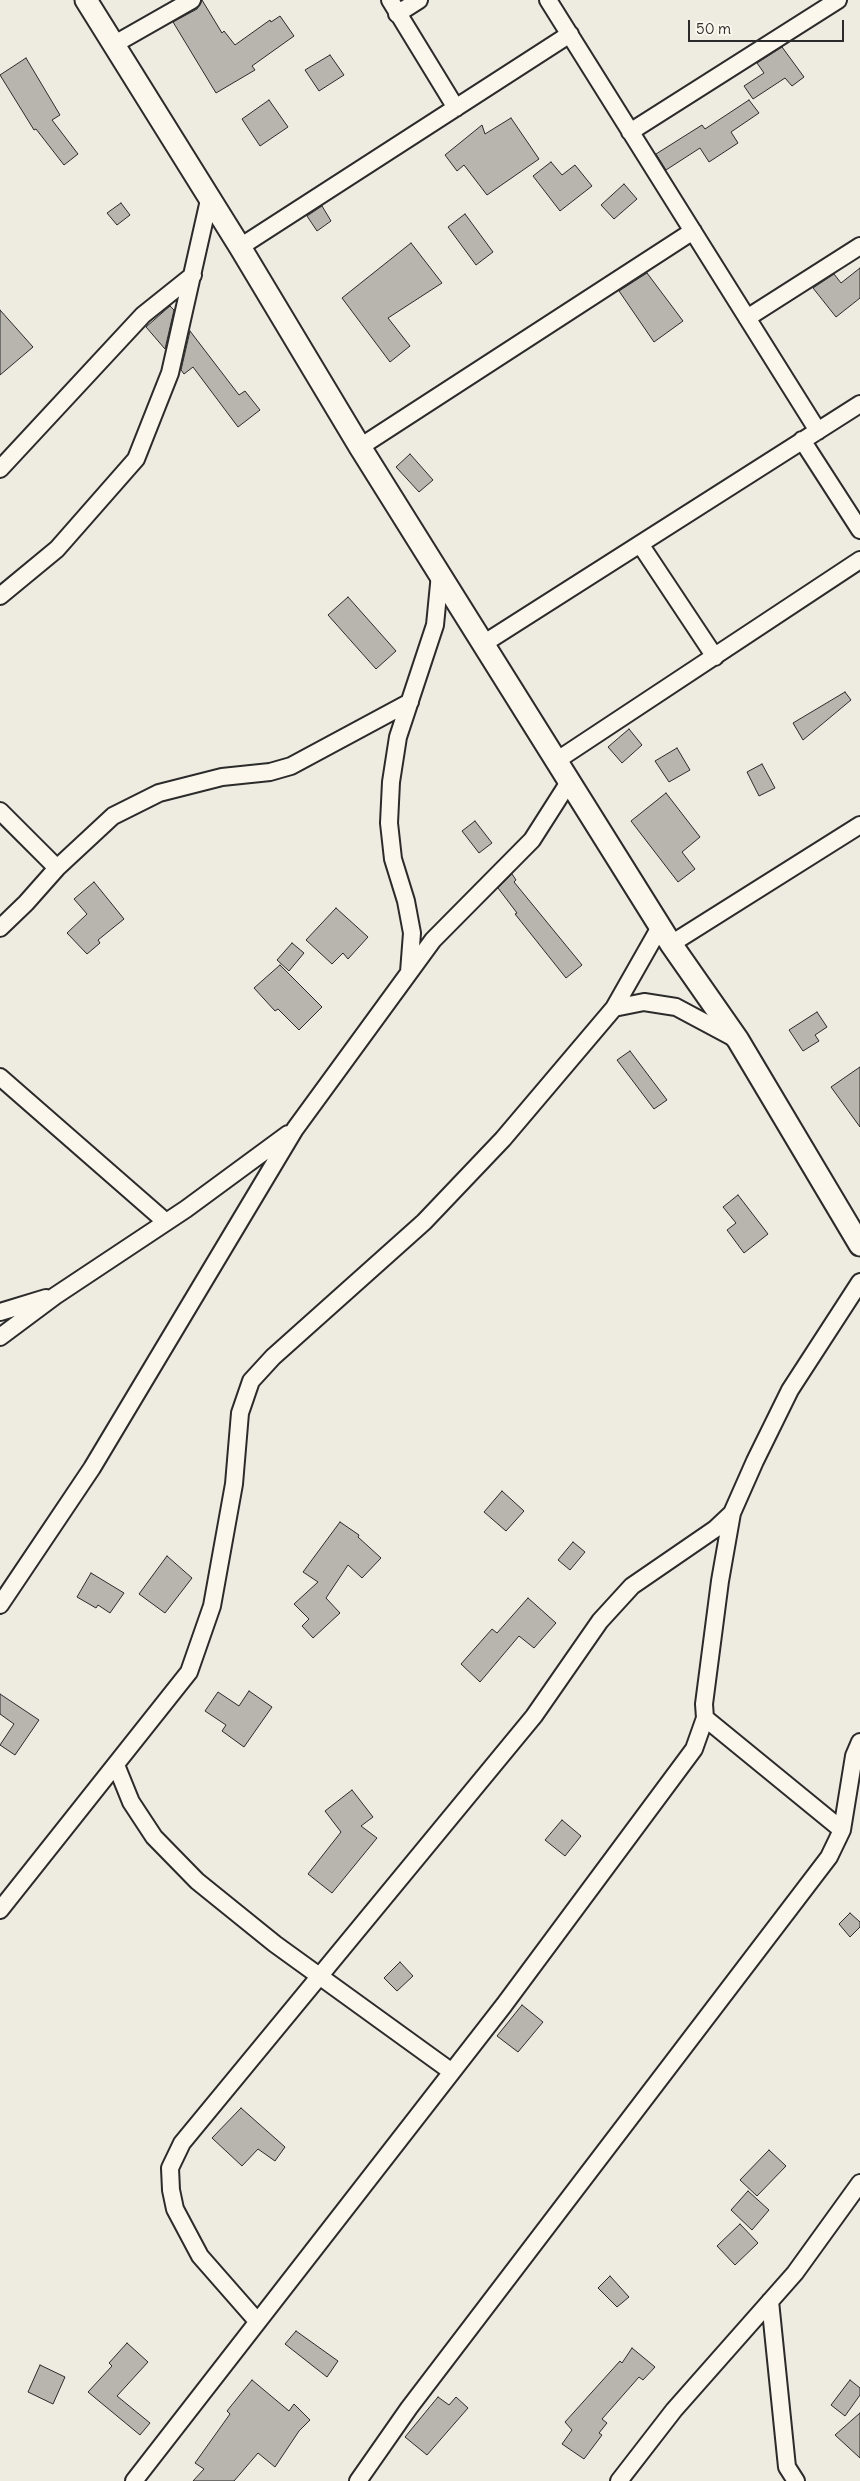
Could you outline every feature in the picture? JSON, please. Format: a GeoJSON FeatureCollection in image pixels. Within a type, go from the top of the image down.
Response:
{"type":"FeatureCollection","features":[{"type":"Feature","properties":{"kind":"street"},"geometry":{"type":"LineString","coordinates":[[86,0],[240,247],[360,448],[665,935],[738,1040],[853,1220],[860,1245]]}},
{"type":"Feature","properties":{"kind":"street"},"geometry":{"type":"LineString","coordinates":[[113,45],[192,0]]}},
{"type":"Feature","properties":{"kind":"street"},"geometry":{"type":"LineString","coordinates":[[420,0],[394,7],[456,108]]}},
{"type":"Feature","properties":{"kind":"street"},"geometry":{"type":"LineString","coordinates":[[548,0],[818,431]]}},
{"type":"Feature","properties":{"kind":"street"},"geometry":{"type":"LineString","coordinates":[[630,132],[838,0]]}},
{"type":"Feature","properties":{"kind":"street"},"geometry":{"type":"LineString","coordinates":[[240,247],[570,34]]}},
{"type":"Feature","properties":{"kind":"street"},"geometry":{"type":"LineString","coordinates":[[0,596],[57,549],[136,459],[170,372],[209,200]]}},
{"type":"Feature","properties":{"kind":"street"},"geometry":{"type":"LineString","coordinates":[[360,448],[693,231]]}},
{"type":"Feature","properties":{"kind":"street"},"geometry":{"type":"LineString","coordinates":[[747,318],[860,246]]}},
{"type":"Feature","properties":{"kind":"street"},"geometry":{"type":"LineString","coordinates":[[0,469],[143,315],[192,275]]}},
{"type":"Feature","properties":{"kind":"street"},"geometry":{"type":"LineString","coordinates":[[483,644],[860,404]]}},
{"type":"Feature","properties":{"kind":"street"},"geometry":{"type":"LineString","coordinates":[[802,440],[860,530]]}},
{"type":"Feature","properties":{"kind":"street"},"geometry":{"type":"LineString","coordinates":[[640,544],[715,656]]}},
{"type":"Feature","properties":{"kind":"street"},"geometry":{"type":"LineString","coordinates":[[556,761],[860,560]]}},
{"type":"Feature","properties":{"kind":"street"},"geometry":{"type":"LineString","coordinates":[[409,972],[412,933],[406,901],[393,859],[389,823],[391,782],[398,737],[435,625],[440,574]]}},
{"type":"Feature","properties":{"kind":"street"},"geometry":{"type":"LineString","coordinates":[[0,928],[57,868],[113,816],[159,793],[222,776],[270,772],[291,766],[410,702]]}},
{"type":"Feature","properties":{"kind":"street"},"geometry":{"type":"LineString","coordinates":[[0,1605],[92,1468],[295,1129],[434,940],[532,840],[569,782]]}},
{"type":"Feature","properties":{"kind":"street"},"geometry":{"type":"LineString","coordinates":[[0,811],[57,868]]}},
{"type":"Feature","properties":{"kind":"street"},"geometry":{"type":"LineString","coordinates":[[0,1910],[189,1672],[212,1606],[234,1484],[240,1413],[251,1381],[272,1356],[424,1222],[502,1139],[614,1008],[665,935],[860,825]]}},
{"type":"Feature","properties":{"kind":"street"},"geometry":{"type":"LineString","coordinates":[[614,1008],[644,1002],[676,1007],[738,1040]]}},
{"type":"Feature","properties":{"kind":"street"},"geometry":{"type":"LineString","coordinates":[[0,1077],[166,1222]]}},
{"type":"Feature","properties":{"kind":"street"},"geometry":{"type":"LineString","coordinates":[[0,1337],[56,1296],[166,1222],[295,1129]]}},
{"type":"Feature","properties":{"kind":"street"},"geometry":{"type":"LineString","coordinates":[[134,2481],[452,2072],[694,1749],[705,1718],[720,1581],[732,1513],[790,1390],[860,1282]]}},
{"type":"Feature","properties":{"kind":"street"},"geometry":{"type":"LineString","coordinates":[[0,1312],[56,1296]]}},
{"type":"Feature","properties":{"kind":"street"},"geometry":{"type":"LineString","coordinates":[[257,2321],[200,2256],[175,2209],[171,2190],[170,2168],[182,2143],[534,1716],[600,1621],[632,1586],[715,1529],[732,1513]]}},
{"type":"Feature","properties":{"kind":"street"},"geometry":{"type":"LineString","coordinates":[[705,1718],[842,1830]]}},
{"type":"Feature","properties":{"kind":"street"},"geometry":{"type":"LineString","coordinates":[[358,2481],[410,2408],[829,1857],[842,1830],[852,1765],[860,1742]]}},
{"type":"Feature","properties":{"kind":"street"},"geometry":{"type":"LineString","coordinates":[[116,1764],[131,1802],[154,1837],[197,1881],[275,1944],[452,2072]]}},
{"type":"Feature","properties":{"kind":"street"},"geometry":{"type":"LineString","coordinates":[[619,2481],[674,2410],[795,2273],[860,2183]]}},
{"type":"Feature","properties":{"kind":"street"},"geometry":{"type":"LineString","coordinates":[[770,2301],[788,2467],[796,2481]]}},
{"type":"Feature","properties":{"kind":"building"},"geometry":{"type":"Polygon","coordinates":[[[202,0],[222,33],[224,31],[235,45],[270,20],[271,22],[280,16],[294,36],[252,66],[255,70],[216,93],[173,22],[197,9],[202,0]]]}},
{"type":"Feature","properties":{"kind":"building"},"geometry":{"type":"Polygon","coordinates":[[[782,47],[804,77],[792,86],[785,78],[753,99],[744,86],[764,73],[757,63],[782,47]]]}},
{"type":"Feature","properties":{"kind":"building"},"geometry":{"type":"Polygon","coordinates":[[[330,55],[344,75],[319,91],[305,70],[330,55]]]}},
{"type":"Feature","properties":{"kind":"building"},"geometry":{"type":"Polygon","coordinates":[[[26,58],[60,115],[52,120],[78,154],[64,165],[36,129],[34,130],[0,75],[26,58]]]}},
{"type":"Feature","properties":{"kind":"building"},"geometry":{"type":"Polygon","coordinates":[[[269,100],[288,127],[260,146],[242,119],[269,100]]]}},
{"type":"Feature","properties":{"kind":"building"},"geometry":{"type":"Polygon","coordinates":[[[749,100],[759,113],[731,132],[738,143],[709,162],[700,148],[666,170],[656,154],[702,125],[705,129],[749,100]]]}},
{"type":"Feature","properties":{"kind":"building"},"geometry":{"type":"Polygon","coordinates":[[[511,118],[539,159],[487,195],[464,165],[457,171],[445,155],[482,125],[485,134],[511,118]]]}},
{"type":"Feature","properties":{"kind":"building"},"geometry":{"type":"Polygon","coordinates":[[[551,162],[562,175],[575,165],[592,186],[560,211],[533,176],[551,162]]]}},
{"type":"Feature","properties":{"kind":"building"},"geometry":{"type":"Polygon","coordinates":[[[624,184],[637,199],[614,219],[601,205],[624,184]]]}},
{"type":"Feature","properties":{"kind":"building"},"geometry":{"type":"Polygon","coordinates":[[[121,203],[130,215],[117,225],[107,213],[121,203]]]}},
{"type":"Feature","properties":{"kind":"building"},"geometry":{"type":"Polygon","coordinates":[[[322,206],[331,221],[317,231],[307,216],[322,206]]]}},
{"type":"Feature","properties":{"kind":"building"},"geometry":{"type":"Polygon","coordinates":[[[465,214],[493,252],[476,265],[448,227],[465,214]]]}},
{"type":"Feature","properties":{"kind":"building"},"geometry":{"type":"Polygon","coordinates":[[[411,243],[442,283],[388,318],[410,346],[390,362],[342,298],[411,243]]]}},
{"type":"Feature","properties":{"kind":"building"},"geometry":{"type":"Polygon","coordinates":[[[860,268],[860,298],[836,317],[813,288],[834,274],[841,283],[860,268]]]}},
{"type":"Feature","properties":{"kind":"building"},"geometry":{"type":"Polygon","coordinates":[[[647,273],[683,321],[654,342],[619,291],[647,273]]]}},
{"type":"Feature","properties":{"kind":"building"},"geometry":{"type":"Polygon","coordinates":[[[170,306],[174,310],[165,349],[146,327],[170,306]]]}},
{"type":"Feature","properties":{"kind":"building"},"geometry":{"type":"Polygon","coordinates":[[[0,310],[33,347],[0,375],[0,310]]]}},
{"type":"Feature","properties":{"kind":"building"},"geometry":{"type":"Polygon","coordinates":[[[190,331],[239,395],[245,391],[260,410],[238,427],[193,367],[184,374],[181,370],[190,331]]]}},
{"type":"Feature","properties":{"kind":"building"},"geometry":{"type":"Polygon","coordinates":[[[410,454],[433,480],[419,492],[396,467],[410,454]]]}},
{"type":"Feature","properties":{"kind":"building"},"geometry":{"type":"Polygon","coordinates":[[[348,597],[396,651],[376,669],[328,615],[348,597]]]}},
{"type":"Feature","properties":{"kind":"building"},"geometry":{"type":"Polygon","coordinates":[[[845,692],[851,700],[803,740],[793,723],[845,692]]]}},
{"type":"Feature","properties":{"kind":"building"},"geometry":{"type":"Polygon","coordinates":[[[629,729],[642,745],[622,763],[608,747],[629,729]]]}},
{"type":"Feature","properties":{"kind":"building"},"geometry":{"type":"Polygon","coordinates":[[[677,748],[690,770],[669,782],[655,761],[677,748]]]}},
{"type":"Feature","properties":{"kind":"building"},"geometry":{"type":"Polygon","coordinates":[[[762,764],[775,788],[759,796],[747,772],[762,764]]]}},
{"type":"Feature","properties":{"kind":"building"},"geometry":{"type":"Polygon","coordinates":[[[666,793],[700,837],[682,852],[695,869],[678,882],[631,821],[666,793]]]}},
{"type":"Feature","properties":{"kind":"building"},"geometry":{"type":"Polygon","coordinates":[[[475,821],[492,843],[479,853],[462,831],[475,821]]]}},
{"type":"Feature","properties":{"kind":"building"},"geometry":{"type":"Polygon","coordinates":[[[512,874],[516,880],[514,882],[582,965],[566,978],[515,914],[517,913],[498,888],[512,874]]]}},
{"type":"Feature","properties":{"kind":"building"},"geometry":{"type":"Polygon","coordinates":[[[94,882],[124,919],[98,940],[100,943],[87,954],[67,933],[87,914],[74,899],[94,882]]]}},
{"type":"Feature","properties":{"kind":"building"},"geometry":{"type":"Polygon","coordinates":[[[336,908],[368,937],[348,959],[343,953],[332,964],[306,940],[336,908]]]}},
{"type":"Feature","properties":{"kind":"building"},"geometry":{"type":"Polygon","coordinates":[[[292,943],[304,953],[289,971],[277,960],[292,943]]]}},
{"type":"Feature","properties":{"kind":"building"},"geometry":{"type":"Polygon","coordinates":[[[280,965],[322,1007],[299,1030],[278,1009],[275,1011],[254,988],[280,965]]]}},
{"type":"Feature","properties":{"kind":"building"},"geometry":{"type":"Polygon","coordinates":[[[817,1012],[827,1027],[815,1035],[819,1041],[803,1051],[789,1030],[817,1012]]]}},
{"type":"Feature","properties":{"kind":"building"},"geometry":{"type":"Polygon","coordinates":[[[630,1051],[667,1100],[654,1109],[617,1060],[630,1051]]]}},
{"type":"Feature","properties":{"kind":"building"},"geometry":{"type":"Polygon","coordinates":[[[860,1067],[860,1127],[831,1087],[860,1067]]]}},
{"type":"Feature","properties":{"kind":"building"},"geometry":{"type":"Polygon","coordinates":[[[738,1195],[768,1234],[744,1253],[727,1230],[736,1223],[723,1207],[738,1195]]]}},
{"type":"Feature","properties":{"kind":"building"},"geometry":{"type":"Polygon","coordinates":[[[502,1491],[524,1511],[506,1531],[484,1512],[502,1491]]]}},
{"type":"Feature","properties":{"kind":"building"},"geometry":{"type":"Polygon","coordinates":[[[340,1522],[359,1535],[358,1537],[381,1558],[362,1578],[348,1565],[326,1598],[340,1613],[313,1638],[302,1626],[309,1619],[294,1604],[318,1582],[303,1572],[340,1522]]]}},
{"type":"Feature","properties":{"kind":"building"},"geometry":{"type":"Polygon","coordinates":[[[573,1542],[585,1552],[570,1570],[558,1560],[573,1542]]]}},
{"type":"Feature","properties":{"kind":"building"},"geometry":{"type":"Polygon","coordinates":[[[167,1556],[192,1578],[165,1613],[139,1594],[167,1556]]]}},
{"type":"Feature","properties":{"kind":"building"},"geometry":{"type":"Polygon","coordinates":[[[91,1573],[124,1593],[110,1613],[98,1605],[96,1608],[77,1597],[91,1573]]]}},
{"type":"Feature","properties":{"kind":"building"},"geometry":{"type":"Polygon","coordinates":[[[528,1598],[556,1623],[534,1648],[519,1636],[480,1682],[461,1664],[492,1629],[497,1633],[528,1598]]]}},
{"type":"Feature","properties":{"kind":"building"},"geometry":{"type":"Polygon","coordinates":[[[249,1691],[272,1707],[244,1747],[222,1731],[226,1725],[205,1711],[218,1692],[239,1706],[249,1691]]]}},
{"type":"Feature","properties":{"kind":"building"},"geometry":{"type":"Polygon","coordinates":[[[0,1694],[39,1720],[15,1755],[0,1745],[14,1724],[0,1714],[0,1694]]]}},
{"type":"Feature","properties":{"kind":"building"},"geometry":{"type":"Polygon","coordinates":[[[352,1790],[373,1817],[361,1826],[377,1838],[332,1893],[308,1874],[341,1832],[325,1811],[352,1790]]]}},
{"type":"Feature","properties":{"kind":"building"},"geometry":{"type":"Polygon","coordinates":[[[562,1820],[581,1836],[565,1856],[545,1840],[562,1820]]]}},
{"type":"Feature","properties":{"kind":"building"},"geometry":{"type":"Polygon","coordinates":[[[850,1913],[860,1922],[860,1927],[850,1937],[839,1924],[850,1913]]]}},
{"type":"Feature","properties":{"kind":"building"},"geometry":{"type":"Polygon","coordinates":[[[400,1962],[413,1976],[397,1991],[384,1978],[400,1962]]]}},
{"type":"Feature","properties":{"kind":"building"},"geometry":{"type":"Polygon","coordinates":[[[522,2005],[543,2022],[518,2052],[497,2036],[522,2005]]]}},
{"type":"Feature","properties":{"kind":"building"},"geometry":{"type":"Polygon","coordinates":[[[241,2108],[285,2147],[275,2161],[258,2149],[242,2166],[212,2138],[241,2108]]]}},
{"type":"Feature","properties":{"kind":"building"},"geometry":{"type":"Polygon","coordinates":[[[769,2150],[786,2166],[757,2196],[740,2180],[769,2150]]]}},
{"type":"Feature","properties":{"kind":"building"},"geometry":{"type":"Polygon","coordinates":[[[748,2191],[769,2210],[752,2230],[731,2210],[748,2191]]]}},
{"type":"Feature","properties":{"kind":"building"},"geometry":{"type":"Polygon","coordinates":[[[740,2224],[758,2243],[735,2265],[717,2246],[740,2224]]]}},
{"type":"Feature","properties":{"kind":"building"},"geometry":{"type":"Polygon","coordinates":[[[610,2276],[629,2297],[617,2307],[598,2288],[610,2276]]]}},
{"type":"Feature","properties":{"kind":"building"},"geometry":{"type":"Polygon","coordinates":[[[296,2331],[338,2361],[327,2377],[285,2344],[296,2331]]]}},
{"type":"Feature","properties":{"kind":"building"},"geometry":{"type":"Polygon","coordinates":[[[127,2343],[148,2362],[117,2396],[150,2423],[140,2435],[88,2392],[112,2366],[109,2363],[127,2343]]]}},
{"type":"Feature","properties":{"kind":"building"},"geometry":{"type":"Polygon","coordinates":[[[632,2348],[655,2367],[643,2380],[639,2377],[602,2419],[607,2423],[599,2433],[602,2435],[584,2459],[562,2444],[572,2430],[565,2422],[620,2361],[622,2363],[632,2348]]]}},
{"type":"Feature","properties":{"kind":"building"},"geometry":{"type":"Polygon","coordinates":[[[40,2365],[65,2377],[53,2404],[28,2392],[40,2365]]]}},
{"type":"Feature","properties":{"kind":"building"},"geometry":{"type":"Polygon","coordinates":[[[252,2380],[289,2411],[294,2404],[310,2420],[299,2431],[275,2467],[258,2453],[234,2481],[193,2481],[204,2469],[195,2463],[230,2414],[227,2411],[252,2380]]]}},
{"type":"Feature","properties":{"kind":"building"},"geometry":{"type":"Polygon","coordinates":[[[850,2380],[860,2388],[860,2395],[845,2416],[831,2405],[850,2380]]]}},
{"type":"Feature","properties":{"kind":"building"},"geometry":{"type":"Polygon","coordinates":[[[438,2397],[449,2405],[456,2397],[468,2408],[427,2455],[405,2437],[438,2397]]]}},
{"type":"Feature","properties":{"kind":"building"},"geometry":{"type":"Polygon","coordinates":[[[860,2413],[860,2458],[835,2435],[860,2413]]]}}]}
